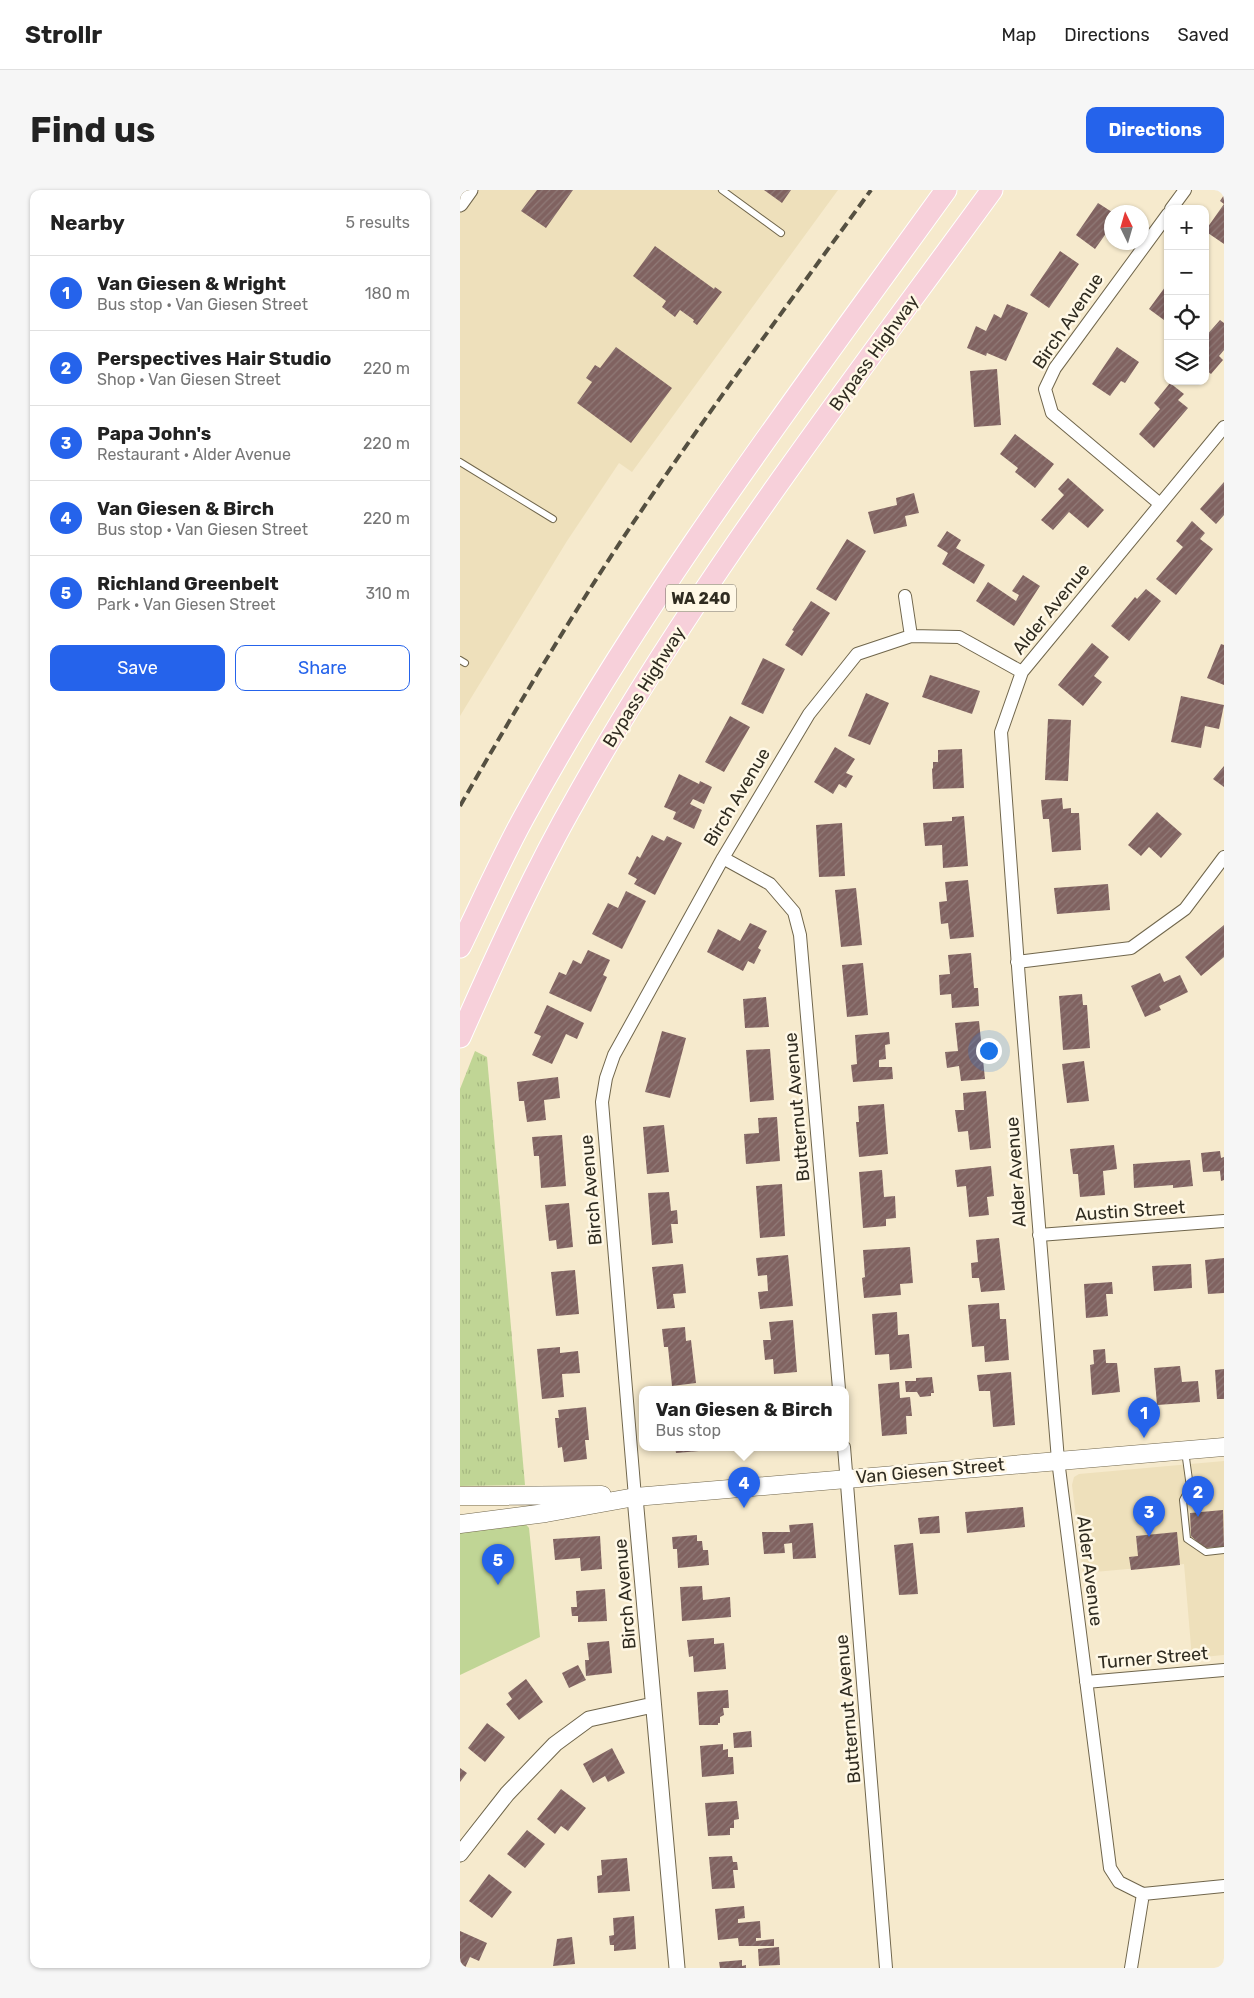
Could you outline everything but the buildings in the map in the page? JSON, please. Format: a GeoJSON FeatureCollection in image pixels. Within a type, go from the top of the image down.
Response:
{"type":"FeatureCollection","features":[{"type":"Feature","properties":{"kind":"highway","name":"Bypass Highway"},"geometry":{"type":"LineString","coordinates":[[460,947],[523,819],[563,749],[624,650],[738,477],[946,190]]}},
{"type":"Feature","properties":{"kind":"highway","name":"Bypass Highway"},"geometry":{"type":"LineString","coordinates":[[460,1037],[493,964],[576,798],[630,709],[748,527],[992,190]]}},
{"type":"Feature","properties":{"kind":"main road","name":"Van Giesen Street"},"geometry":{"type":"LineString","coordinates":[[460,1524],[546,1513],[635,1497],[1224,1447]]}},
{"type":"Feature","properties":{"kind":"main road","name":"Van Giesen Street"},"geometry":{"type":"LineString","coordinates":[[460,1496],[560,1494],[635,1497]]}},
{"type":"Feature","properties":{"kind":"street"},"geometry":{"type":"LineString","coordinates":[[460,204],[470,190]]}},
{"type":"Feature","properties":{"kind":"street"},"geometry":{"type":"LineString","coordinates":[[1175,205],[1185,190]]}},
{"type":"Feature","properties":{"kind":"street","name":"Birch Avenue"},"geometry":{"type":"LineString","coordinates":[[1160,504],[1052,413],[1045,389],[1055,368],[1164,219]]}},
{"type":"Feature","properties":{"kind":"street","name":"Alder Avenue"},"geometry":{"type":"LineString","coordinates":[[1143,1894],[1119,1882],[1110,1868],[1058,1460],[1017,962],[1001,732],[1022,672],[1224,427]]}},
{"type":"Feature","properties":{"kind":"street"},"geometry":{"type":"LineString","coordinates":[[905,596],[911,636]]}},
{"type":"Feature","properties":{"kind":"street","name":"Birch Avenue"},"geometry":{"type":"LineString","coordinates":[[677,1968],[602,1102],[606,1078],[614,1055],[723,858],[808,714],[857,654],[911,636],[960,638],[1022,672]]}},
{"type":"Feature","properties":{"kind":"street"},"geometry":{"type":"LineString","coordinates":[[1017,962],[1131,948],[1185,909],[1224,857]]}},
{"type":"Feature","properties":{"kind":"street","name":"Butternut Avenue"},"geometry":{"type":"LineString","coordinates":[[723,858],[770,884],[794,912],[800,935],[839,1386]]}},
{"type":"Feature","properties":{"kind":"street","name":"Austin Street"},"geometry":{"type":"LineString","coordinates":[[1039,1236],[1224,1221]]}},
{"type":"Feature","properties":{"kind":"street","name":"Butternut Avenue"},"geometry":{"type":"LineString","coordinates":[[844,1451],[886,1968]]}},
{"type":"Feature","properties":{"kind":"street","name":"Turner Street"},"geometry":{"type":"LineString","coordinates":[[1086,1682],[1224,1670]]}},
{"type":"Feature","properties":{"kind":"street"},"geometry":{"type":"LineString","coordinates":[[460,1854],[507,1794],[555,1744],[589,1720],[653,1705]]}},
{"type":"Feature","properties":{"kind":"street"},"geometry":{"type":"LineString","coordinates":[[1131,1968],[1143,1894],[1224,1886]]}},
{"type":"Feature","properties":{"kind":"lane"},"geometry":{"type":"LineString","coordinates":[[722,190],[781,233]]}},
{"type":"Feature","properties":{"kind":"lane"},"geometry":{"type":"LineString","coordinates":[[460,462],[553,518]]}},
{"type":"Feature","properties":{"kind":"lane"},"geometry":{"type":"LineString","coordinates":[[1185,1450],[1190,1487],[1183,1500],[1187,1539],[1206,1552],[1224,1550]]}},
{"type":"Feature","properties":{"kind":"shaded area"},"geometry":{"type":"Polygon","coordinates":[[[460,190],[838,190],[632,472],[619,463],[567,541],[460,716],[460,190]]]}},
{"type":"Feature","properties":{"kind":"shaded area"},"geometry":{"type":"Polygon","coordinates":[[[1224,1461],[1224,1655],[1192,1658],[1184,1564],[1083,1573],[1072,1485],[1074,1477],[1079,1474],[1224,1461]]]}},
{"type":"Feature","properties":{"kind":"green space"},"geometry":{"type":"Polygon","coordinates":[[[475,1051],[487,1057],[525,1485],[460,1486],[460,1089],[475,1051]]]}},
{"type":"Feature","properties":{"kind":"green space"},"geometry":{"type":"Polygon","coordinates":[[[524,1522],[529,1528],[540,1637],[460,1675],[460,1533],[524,1522]]]}},
{"type":"Feature","properties":{"kind":"railway"},"geometry":{"type":"LineString","coordinates":[[460,806],[542,666],[629,529],[718,400],[871,190]]}},
{"type":"Feature","properties":{"kind":"place","name":"Van Giesen & Wright"},"geometry":{"type":"Point","coordinates":[1144,1438]}},
{"type":"Feature","properties":{"kind":"place","name":"Van Giesen & Birch"},"geometry":{"type":"Point","coordinates":[744,1508]}},
{"type":"Feature","properties":{"kind":"place","name":"Perspectives Hair Studio"},"geometry":{"type":"Point","coordinates":[1198,1517]}},
{"type":"Feature","properties":{"kind":"place","name":"Papa John's"},"geometry":{"type":"Point","coordinates":[1149,1537]}},
{"type":"Feature","properties":{"kind":"place","name":"Richland Greenbelt"},"geometry":{"type":"Point","coordinates":[498,1585]}}]}
